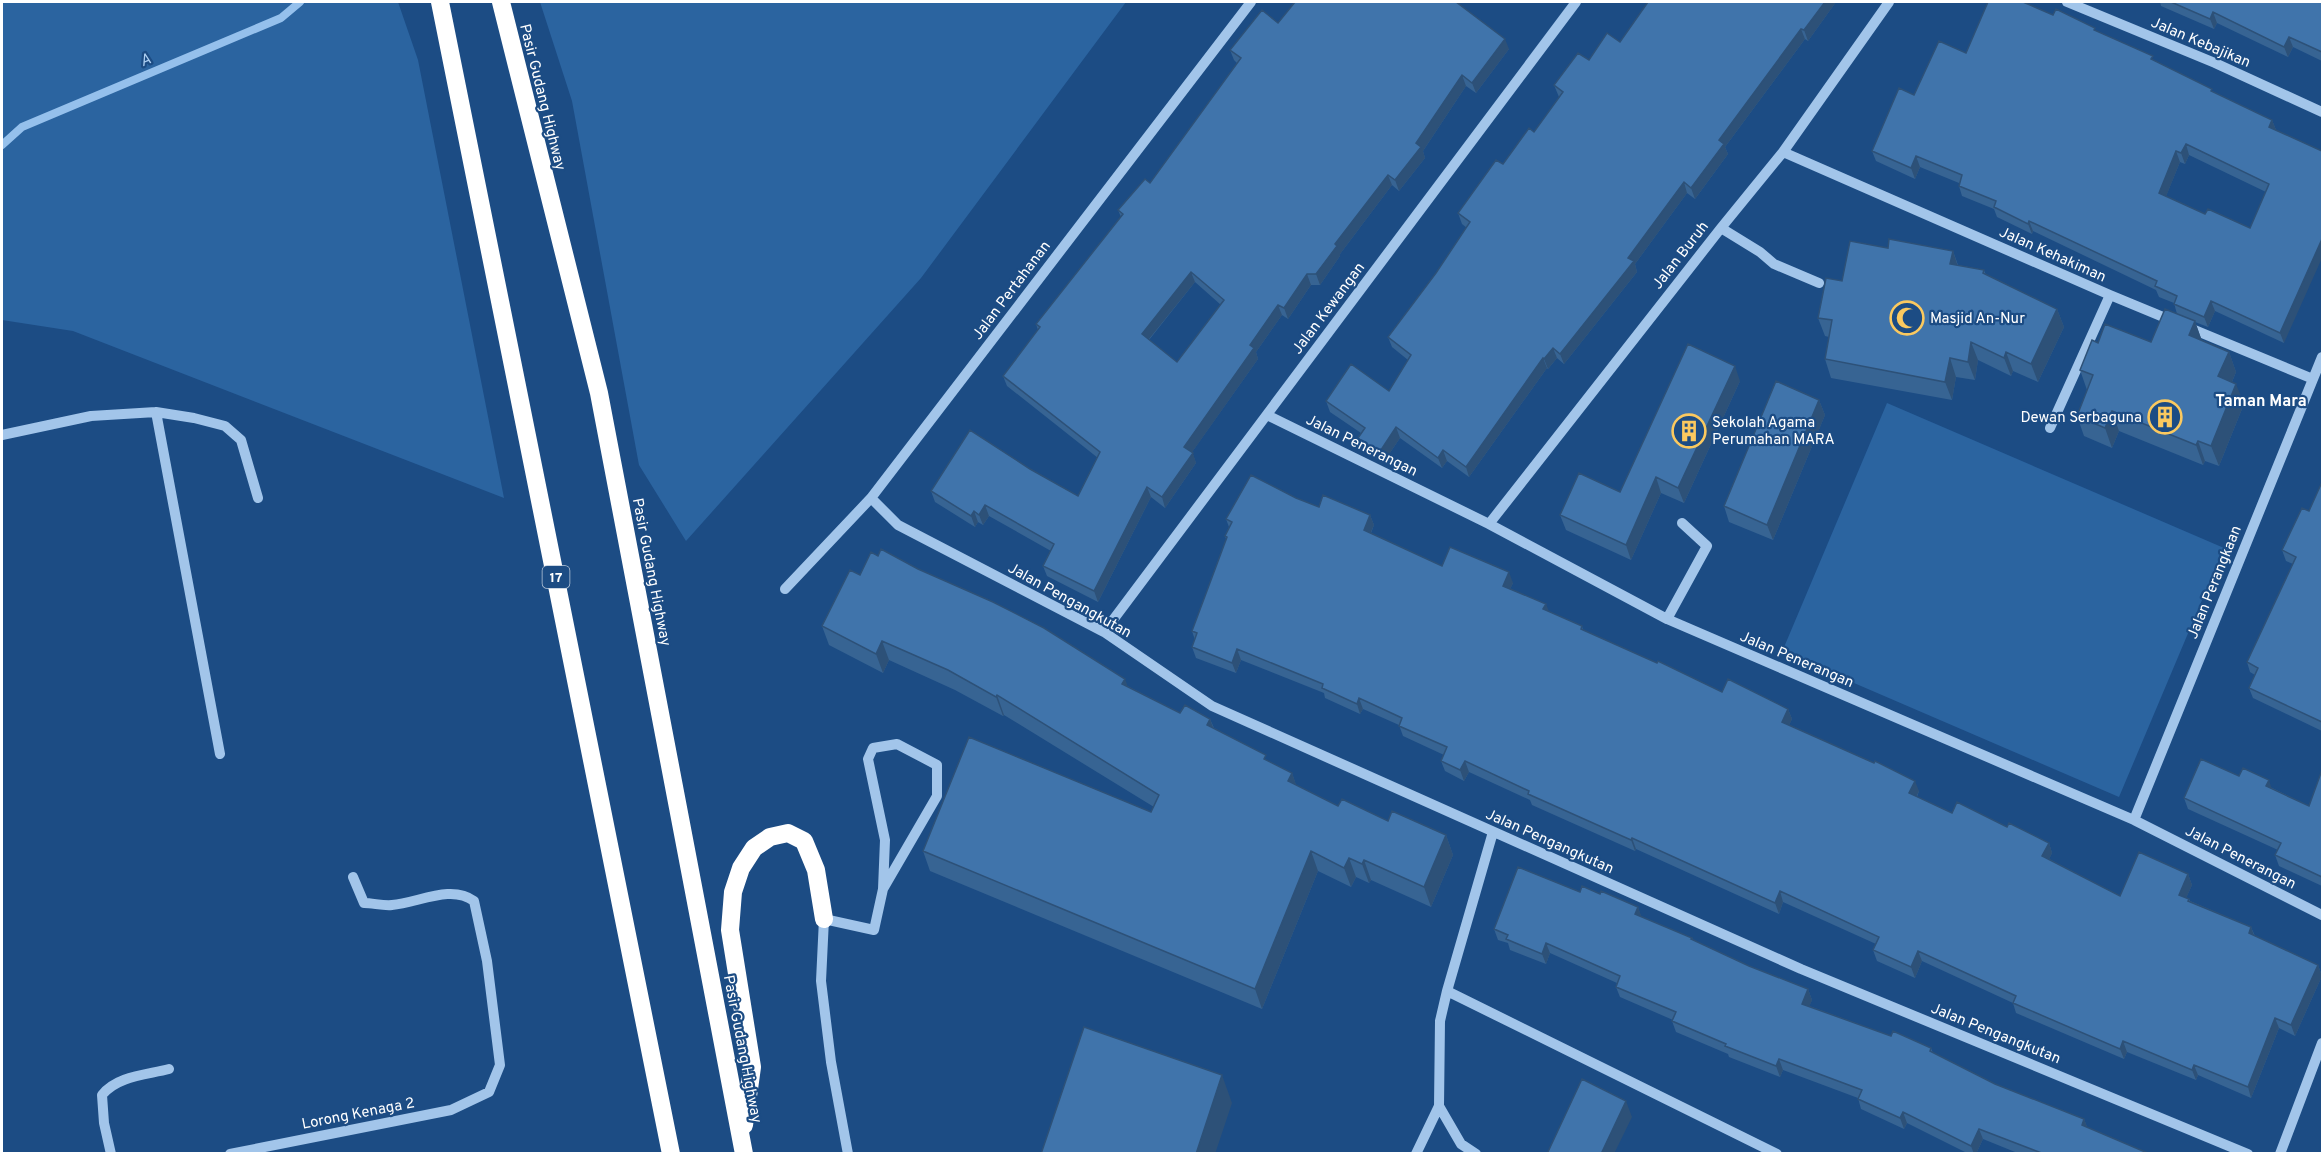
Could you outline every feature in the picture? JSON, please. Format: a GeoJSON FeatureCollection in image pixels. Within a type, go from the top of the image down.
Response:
{"type":"FeatureCollection","features":[{"type":"Feature","properties":{"kind":"highway","name":"17"},"geometry":{"type":"LineString","coordinates":[[440,2],[671,1154]]}},
{"type":"Feature","properties":{"kind":"highway","name":"Pasir Gudang Highway"},"geometry":{"type":"LineString","coordinates":[[501,2],[599,393],[743,1147]]}},
{"type":"Feature","properties":{"kind":"highway"},"geometry":{"type":"LineString","coordinates":[[743,1147],[752,1067],[730,930],[733,892],[741,868],[754,848],[770,837],[788,833],[804,841],[816,870],[824,918]]}},
{"type":"Feature","properties":{"kind":"street","name":"Jalan Pertahanan"},"geometry":{"type":"LineString","coordinates":[[784,589],[871,498],[1251,2]]}},
{"type":"Feature","properties":{"kind":"street","name":"Jalan Kewangan"},"geometry":{"type":"LineString","coordinates":[[1104,632],[1576,2]]}},
{"type":"Feature","properties":{"kind":"street","name":"Jalan Buruh"},"geometry":{"type":"LineString","coordinates":[[1489,524],[1721,228],[1784,152],[1889,2]]}},
{"type":"Feature","properties":{"kind":"street","name":"Jalan Kebajikan"},"geometry":{"type":"LineString","coordinates":[[2067,2],[2215,63],[2322,112]]}},
{"type":"Feature","properties":{"kind":"street","name":"Jalan Kehakiman"},"geometry":{"type":"LineString","coordinates":[[1784,152],[2109,295],[2313,379]]}},
{"type":"Feature","properties":{"kind":"street"},"geometry":{"type":"LineString","coordinates":[[1721,228],[1761,252],[1774,264],[1819,283]]}},
{"type":"Feature","properties":{"kind":"street"},"geometry":{"type":"LineString","coordinates":[[2050,428],[2109,295]]}},
{"type":"Feature","properties":{"kind":"street","name":"Jalan Perangkaan"},"geometry":{"type":"LineString","coordinates":[[2134,820],[2322,357]]}},
{"type":"Feature","properties":{"kind":"street"},"geometry":{"type":"LineString","coordinates":[[2,435],[92,417],[156,412],[225,426],[241,440],[258,498]]}},
{"type":"Feature","properties":{"kind":"street"},"geometry":{"type":"LineString","coordinates":[[156,412],[220,754]]}},
{"type":"Feature","properties":{"kind":"street","name":"Jalan Penerangan"},"geometry":{"type":"LineString","coordinates":[[1267,415],[1489,524],[1667,619],[2134,820],[2322,915]]}},
{"type":"Feature","properties":{"kind":"street","name":"Jalan Pengangkutan"},"geometry":{"type":"LineString","coordinates":[[871,498],[898,525],[1104,632],[1212,706],[1801,969],[2248,1154]]}},
{"type":"Feature","properties":{"kind":"street"},"geometry":{"type":"LineString","coordinates":[[1667,619],[1707,546],[1682,523]]}},
{"type":"Feature","properties":{"kind":"street"},"geometry":{"type":"LineString","coordinates":[[848,1154],[831,1062],[821,981],[824,918],[874,930],[883,889],[885,840],[868,759],[873,748],[897,744],[937,765],[937,796],[883,889]]}},
{"type":"Feature","properties":{"kind":"street"},"geometry":{"type":"LineString","coordinates":[[1416,1154],[1438,1106],[1440,1021],[1493,832]]}},
{"type":"Feature","properties":{"kind":"street","name":"Lorong Kenaga 2"},"geometry":{"type":"LineString","coordinates":[[230,1154],[261,1150],[451,1110],[489,1092],[500,1065],[487,961],[474,901],[465,895],[454,893],[391,905],[363,903],[353,877]]}},
{"type":"Feature","properties":{"kind":"street"},"geometry":{"type":"LineString","coordinates":[[1447,991],[1777,1154]]}},
{"type":"Feature","properties":{"kind":"street"},"geometry":{"type":"LineString","coordinates":[[2280,1154],[2322,1043]]}},
{"type":"Feature","properties":{"kind":"street"},"geometry":{"type":"LineString","coordinates":[[111,1154],[104,1123],[102,1095],[109,1087],[121,1080],[169,1069]]}},
{"type":"Feature","properties":{"kind":"street"},"geometry":{"type":"LineString","coordinates":[[1438,1106],[1461,1144],[1476,1154]]}},
{"type":"Feature","properties":{"kind":"shaded area"},"geometry":{"type":"Polygon","coordinates":[[[2,2],[398,2],[418,60],[504,498],[73,331],[2,320],[2,2]]]}},
{"type":"Feature","properties":{"kind":"shaded area"},"geometry":{"type":"Polygon","coordinates":[[[540,2],[1126,2],[921,278],[686,541],[639,465],[572,101],[540,2]]]}},
{"type":"Feature","properties":{"kind":"shaded area"},"geometry":{"type":"Polygon","coordinates":[[[1887,403],[2224,548],[2119,797],[1782,652],[1887,403]]]}},
{"type":"Feature","properties":{"kind":"building"},"geometry":{"type":"Polygon","coordinates":[[[1295,2],[1456,2],[1505,39],[1472,83],[1462,75],[1416,143],[1421,147],[1395,180],[1388,175],[1335,244],[1337,246],[1316,274],[1307,274],[1284,308],[1278,305],[1250,345],[1254,348],[1184,447],[1193,453],[1162,497],[1147,487],[1094,591],[1043,566],[1054,544],[985,505],[979,515],[974,511],[971,516],[931,491],[970,430],[1030,469],[1078,496],[1100,452],[1003,376],[1040,327],[1036,324],[1123,214],[1118,210],[1145,179],[1150,183],[1241,58],[1230,50],[1262,10],[1278,23],[1295,2]],[[1191,272],[1142,334],[1177,362],[1224,300],[1191,272]]]}},
{"type":"Feature","properties":{"kind":"building"},"geometry":{"type":"Polygon","coordinates":[[[1648,2],[1825,2],[1804,30],[1801,29],[1719,140],[1724,144],[1691,188],[1684,182],[1628,258],[1634,261],[1560,354],[1553,348],[1543,358],[1466,467],[1443,450],[1438,458],[1396,427],[1379,453],[1358,438],[1365,428],[1326,401],[1351,364],[1389,391],[1411,355],[1388,337],[1436,273],[1470,222],[1458,213],[1496,160],[1503,164],[1529,128],[1534,132],[1563,92],[1554,85],[1578,53],[1589,60],[1607,33],[1620,42],[1648,2]]]}},
{"type":"Feature","properties":{"kind":"building"},"geometry":{"type":"Polygon","coordinates":[[[1988,2],[2023,2],[2053,15],[2056,9],[2095,28],[2094,30],[2153,56],[2151,59],[2272,120],[2269,127],[2322,151],[2322,239],[2280,333],[2211,301],[2204,317],[2174,304],[2177,296],[2155,286],[2157,281],[2029,221],[2028,224],[1994,207],[1996,201],[1959,186],[1962,175],[1916,156],[1911,168],[1872,151],[1899,88],[1914,95],[1939,41],[1966,53],[1988,2]],[[2186,144],[2181,153],[2176,151],[2159,193],[2205,214],[2208,209],[2250,228],[2269,184],[2186,144]]]}},
{"type":"Feature","properties":{"kind":"building"},"geometry":{"type":"Polygon","coordinates":[[[2171,2],[2322,2],[2322,52],[2289,37],[2284,47],[2213,12],[2210,19],[2171,2]]]}},
{"type":"Feature","properties":{"kind":"building","name":"Masjid An-Nur"},"geometry":{"type":"Polygon","coordinates":[[[1889,239],[1953,251],[1950,264],[1984,270],[1983,273],[2057,309],[2031,364],[2006,352],[2004,358],[1971,342],[1968,362],[1950,358],[1945,382],[1825,359],[1832,320],[1818,318],[1826,278],[1842,281],[1850,241],[1888,248],[1889,239]]]}},
{"type":"Feature","properties":{"kind":"building","name":"Dewan Serbaguna"},"geometry":{"type":"Polygon","coordinates":[[[2165,309],[2195,321],[2189,335],[2229,352],[2218,376],[2236,384],[2211,446],[2198,441],[2196,445],[2112,411],[2105,428],[2077,416],[2093,375],[2080,370],[2092,340],[2098,343],[2105,324],[2151,342],[2165,309]]]}},
{"type":"Feature","properties":{"kind":"building"},"geometry":{"type":"Polygon","coordinates":[[[1688,344],[1735,366],[1678,488],[1656,477],[1626,545],[1560,515],[1579,473],[1620,492],[1688,344]]]}},
{"type":"Feature","properties":{"kind":"building","name":"Sekolah Agama Perumahan MARA"},"geometry":{"type":"Polygon","coordinates":[[[1776,381],[1819,400],[1767,525],[1724,506],[1776,381]]]}},
{"type":"Feature","properties":{"kind":"building"},"geometry":{"type":"Polygon","coordinates":[[[1251,475],[1319,507],[1323,495],[1370,515],[1364,530],[1442,566],[1450,547],[1509,572],[1503,586],[1546,604],[1543,609],[1582,626],[1581,629],[1657,663],[1658,661],[1722,692],[1728,679],[1788,709],[1782,722],[1874,763],[1875,761],[1915,781],[1909,793],[1952,813],[1957,802],[2007,827],[2009,823],[2049,843],[2042,856],[2120,896],[2139,852],[2188,874],[2179,895],[2189,899],[2188,901],[2251,927],[2249,933],[2318,965],[2291,1025],[2275,1018],[2248,1087],[2194,1065],[2192,1070],[2123,1041],[2120,1049],[2013,1003],[2016,996],[1918,951],[1911,967],[1873,950],[1879,937],[1780,891],[1775,903],[1528,794],[1529,791],[1465,761],[1460,770],[1441,761],[1447,747],[1399,726],[1402,718],[1359,698],[1357,704],[1322,688],[1323,684],[1237,649],[1232,663],[1192,647],[1197,633],[1192,631],[1232,522],[1226,519],[1251,475]]]}},
{"type":"Feature","properties":{"kind":"building"},"geometry":{"type":"Polygon","coordinates":[[[2322,482],[2322,722],[2249,688],[2258,668],[2247,662],[2296,557],[2282,550],[2302,508],[2309,511],[2322,482]]]}},
{"type":"Feature","properties":{"kind":"building"},"geometry":{"type":"Polygon","coordinates":[[[881,549],[918,569],[993,602],[1044,628],[1125,679],[1122,684],[1180,713],[1185,705],[1210,719],[1207,725],[1266,755],[1264,759],[1292,773],[1288,781],[1338,806],[1342,799],[1388,821],[1392,811],[1446,835],[1424,887],[1364,860],[1362,864],[1349,858],[1344,868],[1311,851],[1255,989],[923,851],[969,737],[1151,812],[1159,795],[997,695],[996,697],[948,670],[882,641],[876,654],[822,626],[850,570],[860,575],[871,552],[878,556],[881,549]]]}},
{"type":"Feature","properties":{"kind":"building"},"geometry":{"type":"Polygon","coordinates":[[[2201,759],[2239,776],[2243,768],[2269,780],[2266,786],[2309,806],[2322,770],[2322,877],[2275,855],[2281,843],[2184,798],[2201,759]]]}},
{"type":"Feature","properties":{"kind":"building"},"geometry":{"type":"Polygon","coordinates":[[[1518,867],[1580,892],[1582,886],[1600,894],[1601,891],[1638,907],[1635,914],[1692,938],[1749,966],[1808,989],[1802,1004],[1891,1036],[1893,1031],[1931,1048],[1930,1051],[1995,1084],[2084,1119],[2082,1125],[2150,1154],[2044,1154],[1979,1129],[1971,1146],[1903,1112],[1900,1118],[1858,1099],[1862,1090],[1779,1059],[1776,1066],[1725,1046],[1726,1044],[1672,1021],[1676,1012],[1616,987],[1620,976],[1546,943],[1542,954],[1506,939],[1508,935],[1494,929],[1518,867]]]}},
{"type":"Feature","properties":{"kind":"building"},"geometry":{"type":"Polygon","coordinates":[[[1084,1027],[1222,1075],[1196,1154],[1041,1154],[1084,1027]]]}},
{"type":"Feature","properties":{"kind":"building"},"geometry":{"type":"Polygon","coordinates":[[[1582,1079],[1626,1101],[1601,1154],[1547,1154],[1582,1079]]]}},
{"type":"Feature","properties":{"kind":"waterway","name":"A"},"geometry":{"type":"LineString","coordinates":[[2,145],[22,127],[281,18],[300,2]]}},
{"type":"Feature","properties":{"kind":"place","name":"Masjid An-Nur"},"geometry":{"type":"Point","coordinates":[1907,318]}},
{"type":"Feature","properties":{"kind":"place","name":"Dewan Serbaguna"},"geometry":{"type":"Point","coordinates":[2165,417]}},
{"type":"Feature","properties":{"kind":"place","name":"Sekolah Agama Perumahan MARA"},"geometry":{"type":"Point","coordinates":[1689,431]}},
{"type":"Feature","properties":{"kind":"district","name":"Taman Mara"},"geometry":{"type":"Point","coordinates":[2261,400]}}]}
